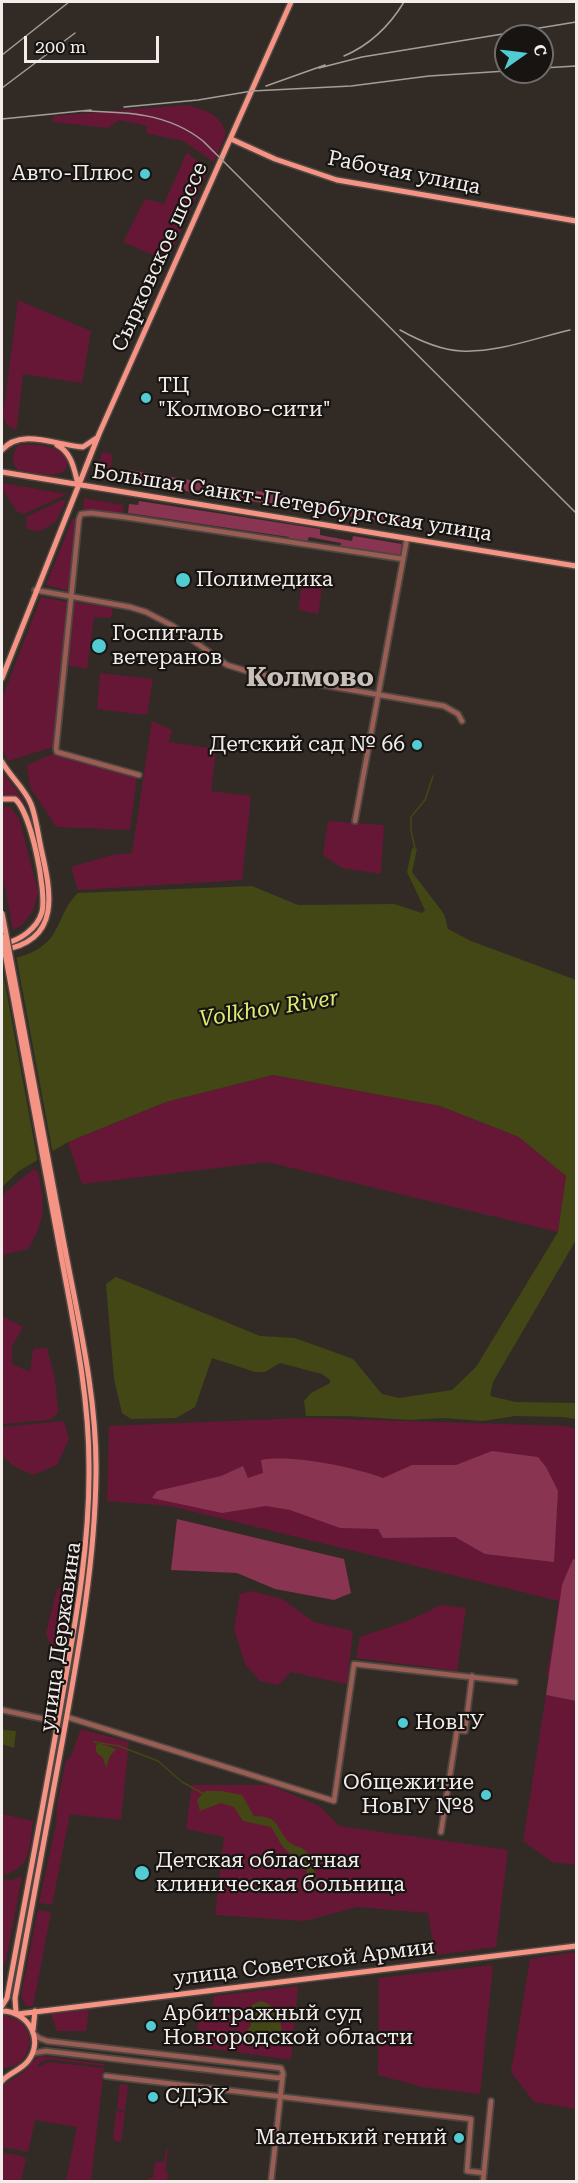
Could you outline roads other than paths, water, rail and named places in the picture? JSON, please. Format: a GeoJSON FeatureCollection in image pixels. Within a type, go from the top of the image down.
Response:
{"type":"FeatureCollection","features":[{"type":"Feature","properties":{"kind":"main road","name":"Сырковское шоссе"},"geometry":{"type":"LineString","coordinates":[[2,678],[99,434],[291,2]]}},
{"type":"Feature","properties":{"kind":"main road","name":"Рабочая улица"},"geometry":{"type":"LineString","coordinates":[[231,139],[275,159],[337,180],[576,221]]}},
{"type":"Feature","properties":{"kind":"main road"},"geometry":{"type":"LineString","coordinates":[[2,450],[15,439],[33,439],[83,447],[99,434]]}},
{"type":"Feature","properties":{"kind":"main road"},"geometry":{"type":"LineString","coordinates":[[53,443],[61,447],[71,459],[78,484]]}},
{"type":"Feature","properties":{"kind":"main road","name":"Большая Санкт-Петербургская улица"},"geometry":{"type":"LineString","coordinates":[[2,472],[576,566]]}},
{"type":"Feature","properties":{"kind":"main road"},"geometry":{"type":"LineString","coordinates":[[2,669],[8,662]]}},
{"type":"Feature","properties":{"kind":"main road"},"geometry":{"type":"LineString","coordinates":[[2,762],[31,804],[50,893],[49,913],[39,930],[26,942],[2,950]]}},
{"type":"Feature","properties":{"kind":"main road"},"geometry":{"type":"LineString","coordinates":[[2,799],[15,799],[24,809],[40,874],[43,901],[41,912],[33,927],[20,938],[2,944]]}},
{"type":"Feature","properties":{"kind":"main road"},"geometry":{"type":"LineString","coordinates":[[2,914],[62,1249]]}},
{"type":"Feature","properties":{"kind":"main road"},"geometry":{"type":"LineString","coordinates":[[2,937],[62,1249]]}},
{"type":"Feature","properties":{"kind":"main road","name":"улица Державина"},"geometry":{"type":"LineString","coordinates":[[62,1249],[90,1383],[96,1472],[88,1574],[76,1664],[15,1998],[17,2014],[2,2008],[7,1998],[58,1722],[82,1572],[88,1516],[89,1453],[82,1380],[62,1249]]}},
{"type":"Feature","properties":{"kind":"main road","name":"улица Советской Армии"},"geometry":{"type":"LineString","coordinates":[[17,2014],[576,1946]]}},
{"type":"Feature","properties":{"kind":"main road"},"geometry":{"type":"LineString","coordinates":[[2,2081],[27,2063],[33,2053],[35,2011]]}},
{"type":"Feature","properties":{"kind":"main road"},"geometry":{"type":"LineString","coordinates":[[17,2014],[28,2023],[33,2033]]}},
{"type":"Feature","properties":{"kind":"main road"},"geometry":{"type":"LineString","coordinates":[[2,2074],[13,2072]]}},
{"type":"Feature","properties":{"kind":"street"},"geometry":{"type":"LineString","coordinates":[[139,775],[57,752],[70,597],[81,514],[88,512],[403,559]]}},
{"type":"Feature","properties":{"kind":"street"},"geometry":{"type":"LineString","coordinates":[[355,821],[407,538]]}},
{"type":"Feature","properties":{"kind":"street"},"geometry":{"type":"LineString","coordinates":[[36,590],[122,605],[146,612],[173,626],[227,664],[253,674],[444,706],[458,714],[462,721]]}},
{"type":"Feature","properties":{"kind":"street"},"geometry":{"type":"LineString","coordinates":[[68,1662],[76,1664]]}},
{"type":"Feature","properties":{"kind":"street"},"geometry":{"type":"LineString","coordinates":[[67,1717],[334,1802],[354,1664],[515,1682]]}},
{"type":"Feature","properties":{"kind":"street"},"geometry":{"type":"LineString","coordinates":[[441,1832],[457,1730],[465,1731],[472,1677]]}},
{"type":"Feature","properties":{"kind":"street"},"geometry":{"type":"LineString","coordinates":[[2,1710],[58,1722]]}},
{"type":"Feature","properties":{"kind":"street"},"geometry":{"type":"LineString","coordinates":[[33,2033],[47,2041],[281,2068],[281,2097],[271,2181]]}},
{"type":"Feature","properties":{"kind":"street"},"geometry":{"type":"LineString","coordinates":[[33,2053],[46,2051],[281,2076]]}},
{"type":"Feature","properties":{"kind":"street"},"geometry":{"type":"LineString","coordinates":[[106,2076],[471,2119],[467,2171],[484,2173]]}},
{"type":"Feature","properties":{"kind":"street"},"geometry":{"type":"LineString","coordinates":[[483,2181],[491,2102]]}},
{"type":"Feature","properties":{"kind":"water","name":"Volkhov River"},"geometry":{"type":"Polygon","coordinates":[[[412,848],[417,849],[412,872],[444,914],[448,929],[471,941],[576,980],[576,1240],[493,1382],[490,1396],[516,1402],[576,1403],[576,1419],[515,1416],[483,1421],[442,1418],[410,1420],[306,1416],[304,1401],[311,1393],[330,1383],[330,1380],[322,1374],[280,1363],[265,1372],[255,1372],[212,1358],[195,1407],[176,1418],[131,1419],[122,1413],[114,1379],[106,1284],[116,1277],[260,1336],[295,1338],[353,1359],[382,1394],[399,1398],[452,1390],[476,1367],[558,1232],[566,1176],[519,1137],[440,1106],[273,1075],[166,1102],[68,1142],[19,1171],[2,1187],[2,961],[24,955],[44,945],[54,933],[66,908],[78,893],[252,886],[298,905],[394,904],[422,913],[425,910],[407,872],[412,848]]]}},
{"type":"Feature","properties":{"kind":"water"},"geometry":{"type":"Polygon","coordinates":[[[2,1727],[4,1730],[16,1731],[14,1748],[2,1744],[2,1727]]]}},
{"type":"Feature","properties":{"kind":"water"},"geometry":{"type":"Polygon","coordinates":[[[99,1743],[116,1749],[110,1756],[106,1768],[103,1758],[96,1752],[96,1745],[99,1743]]]}},
{"type":"Feature","properties":{"kind":"water"},"geometry":{"type":"Polygon","coordinates":[[[205,1791],[222,1791],[242,1795],[254,1816],[272,1819],[288,1841],[304,1849],[311,1858],[317,1887],[310,1885],[306,1868],[283,1847],[271,1827],[243,1821],[234,1807],[221,1803],[200,1811],[197,1800],[205,1791]]]}},
{"type":"Feature","properties":{"kind":"water"},"geometry":{"type":"Polygon","coordinates":[[[260,2001],[271,2006],[279,2017],[281,2037],[278,2042],[260,2037],[252,2044],[242,2038],[251,2025],[252,2005],[260,2001]]]}},
{"type":"Feature","properties":{"kind":"waterway"},"geometry":{"type":"LineString","coordinates":[[415,849],[411,817],[425,800],[433,776]]}},
{"type":"Feature","properties":{"kind":"waterway"},"geometry":{"type":"LineString","coordinates":[[94,1742],[119,1746],[158,1761],[182,1782],[204,1794]]}},
{"type":"Feature","properties":{"kind":"railway"},"geometry":{"type":"LineString","coordinates":[[2,55],[69,2]]}},
{"type":"Feature","properties":{"kind":"railway"},"geometry":{"type":"LineString","coordinates":[[344,56],[378,34],[404,2]]}},
{"type":"Feature","properties":{"kind":"railway"},"geometry":{"type":"LineString","coordinates":[[319,68],[362,57],[576,22]]}},
{"type":"Feature","properties":{"kind":"railway"},"geometry":{"type":"LineString","coordinates":[[2,88],[75,33]]}},
{"type":"Feature","properties":{"kind":"railway"},"geometry":{"type":"LineString","coordinates":[[266,86],[325,65]]}},
{"type":"Feature","properties":{"kind":"railway"},"geometry":{"type":"LineString","coordinates":[[554,67],[576,66]]}},
{"type":"Feature","properties":{"kind":"railway"},"geometry":{"type":"LineString","coordinates":[[124,107],[198,100],[252,91],[351,86],[429,76],[494,72]]}},
{"type":"Feature","properties":{"kind":"railway"},"geometry":{"type":"LineString","coordinates":[[2,119],[91,110]]}},
{"type":"Feature","properties":{"kind":"railway"},"geometry":{"type":"LineString","coordinates":[[83,111],[115,112],[161,119],[190,132],[203,141],[576,513]]}},
{"type":"Feature","properties":{"kind":"railway"},"geometry":{"type":"LineString","coordinates":[[400,330],[437,347],[461,351],[488,350],[570,330]]}},
{"type":"Feature","properties":{"kind":"place","name":"Авто-Плюс"},"geometry":{"type":"Point","coordinates":[145,174]}},
{"type":"Feature","properties":{"kind":"place","name":"ТЦ \"Колмово-сити\""},"geometry":{"type":"Point","coordinates":[146,398]}},
{"type":"Feature","properties":{"kind":"place","name":"Полимедика"},"geometry":{"type":"Point","coordinates":[183,580]}},
{"type":"Feature","properties":{"kind":"place","name":"Госпиталь ветеранов"},"geometry":{"type":"Point","coordinates":[99,646]}},
{"type":"Feature","properties":{"kind":"place","name":"Детский сад № 66"},"geometry":{"type":"Point","coordinates":[417,745]}},
{"type":"Feature","properties":{"kind":"place","name":"НовГУ"},"geometry":{"type":"Point","coordinates":[403,1723]}},
{"type":"Feature","properties":{"kind":"place","name":"Общежитие НовГУ №8"},"geometry":{"type":"Point","coordinates":[486,1795]}},
{"type":"Feature","properties":{"kind":"place","name":"Детская областная клиническая больница"},"geometry":{"type":"Point","coordinates":[142,1873]}},
{"type":"Feature","properties":{"kind":"place","name":"Арбитражный суд Новгородской области"},"geometry":{"type":"Point","coordinates":[151,2026]}},
{"type":"Feature","properties":{"kind":"place","name":"СДЭК"},"geometry":{"type":"Point","coordinates":[153,2097]}},
{"type":"Feature","properties":{"kind":"place","name":"Маленький гений"},"geometry":{"type":"Point","coordinates":[459,2138]}},
{"type":"Feature","properties":{"kind":"district","name":"Колмово"},"geometry":{"type":"Point","coordinates":[310,678]}}]}
